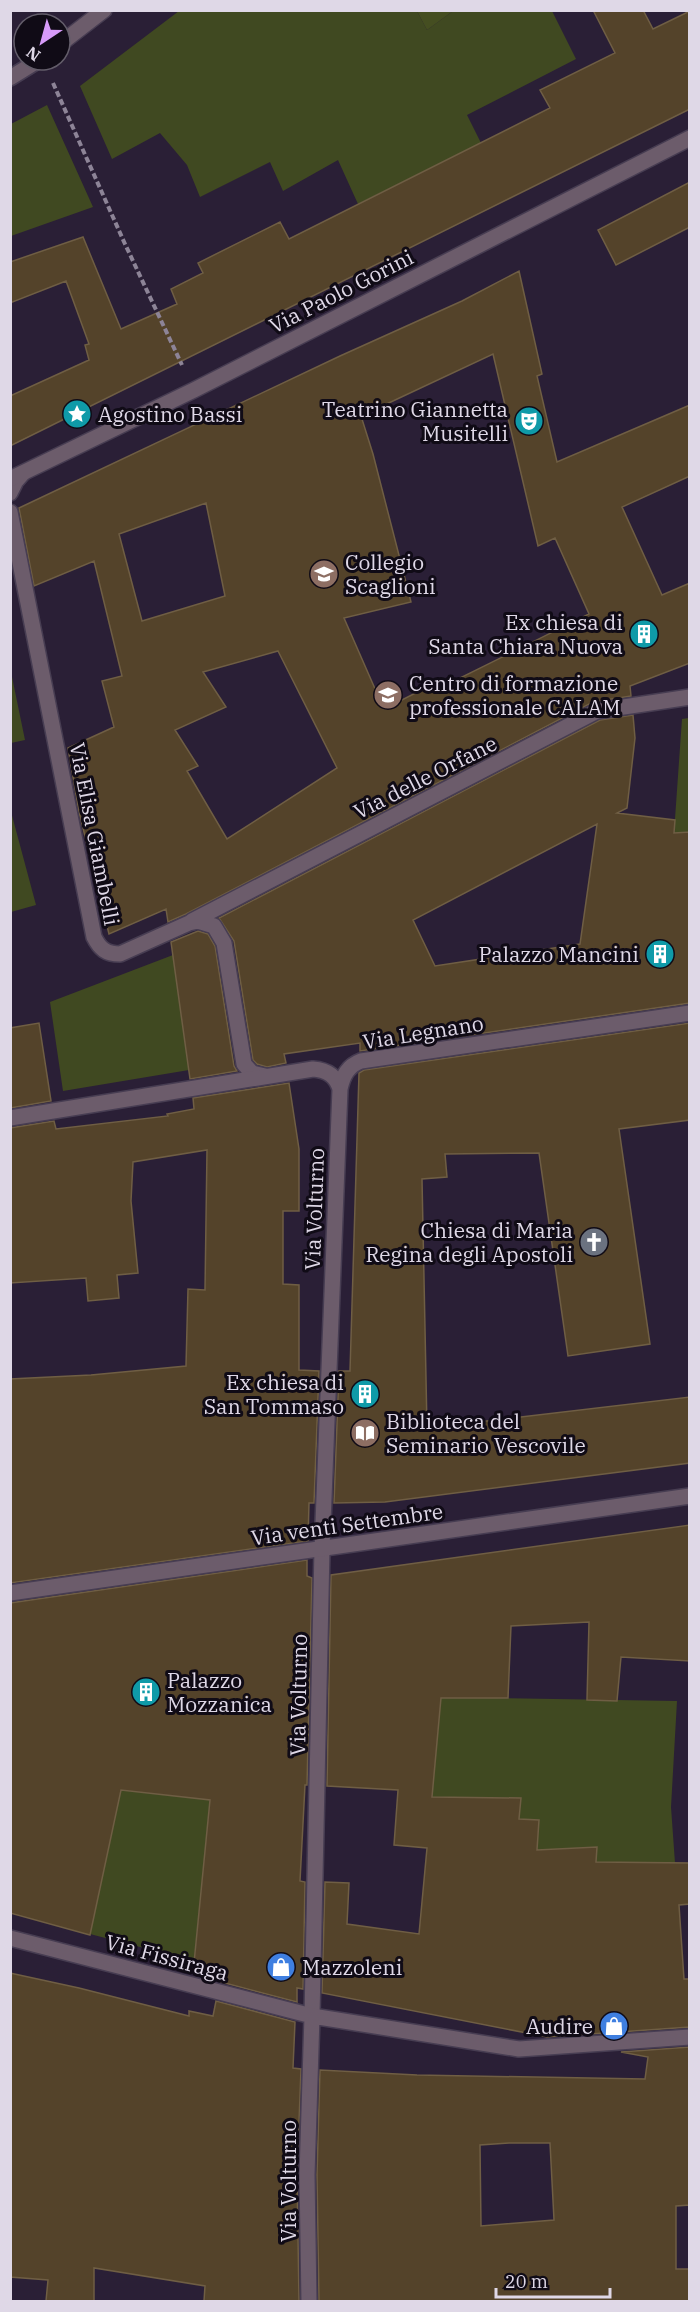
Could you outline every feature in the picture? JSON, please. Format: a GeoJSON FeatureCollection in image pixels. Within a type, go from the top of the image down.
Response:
{"type":"FeatureCollection","features":[{"type":"Feature","properties":{"kind":"street"},"geometry":{"type":"LineString","coordinates":[[72,35],[104,10]]}},
{"type":"Feature","properties":{"kind":"street","name":"Via Paolo Gorini"},"geometry":{"type":"LineString","coordinates":[[16,476],[194,390],[690,138]]}},
{"type":"Feature","properties":{"kind":"street"},"geometry":{"type":"LineString","coordinates":[[10,493],[16,476]]}},
{"type":"Feature","properties":{"kind":"street","name":"Via Elisa Giambelli"},"geometry":{"type":"LineString","coordinates":[[10,512],[94,937],[103,951],[120,954],[189,923]]}},
{"type":"Feature","properties":{"kind":"street","name":"Via delle Orfane"},"geometry":{"type":"LineString","coordinates":[[189,923],[597,711],[690,698]]}},
{"type":"Feature","properties":{"kind":"street"},"geometry":{"type":"LineString","coordinates":[[189,923],[207,922],[220,933],[224,943],[244,1064],[252,1072],[265,1076]]}},
{"type":"Feature","properties":{"kind":"street","name":"Via Legnano"},"geometry":{"type":"LineString","coordinates":[[340,1089],[346,1071],[362,1061],[690,1013]]}},
{"type":"Feature","properties":{"kind":"street"},"geometry":{"type":"LineString","coordinates":[[10,1118],[265,1076],[321,1069],[335,1078],[340,1089]]}},
{"type":"Feature","properties":{"kind":"street","name":"Via Volturno"},"geometry":{"type":"LineString","coordinates":[[309,2301],[307,2175],[322,1549],[340,1089]]}},
{"type":"Feature","properties":{"kind":"street","name":"Via venti Settembre"},"geometry":{"type":"LineString","coordinates":[[10,1593],[690,1496]]}},
{"type":"Feature","properties":{"kind":"street","name":"Via Fissiraga"},"geometry":{"type":"LineString","coordinates":[[10,1938],[312,2016],[519,2049],[690,2037]]}},
{"type":"Feature","properties":{"kind":"path"},"geometry":{"type":"LineString","coordinates":[[53,82],[125,244],[194,390]]}},
{"type":"Feature","properties":{"kind":"green space"},"geometry":{"type":"Polygon","coordinates":[[[179,11],[417,11],[427,30],[453,11],[552,11],[576,59],[467,115],[481,143],[358,204],[338,160],[283,191],[270,162],[200,197],[187,165],[160,133],[112,159],[80,86],[179,11]]]}},
{"type":"Feature","properties":{"kind":"green space"},"geometry":{"type":"Polygon","coordinates":[[[417,11],[453,11],[427,30],[417,11]]]}},
{"type":"Feature","properties":{"kind":"green space"},"geometry":{"type":"Polygon","coordinates":[[[47,105],[93,207],[11,236],[11,124],[47,105]]]}},
{"type":"Feature","properties":{"kind":"green space"},"geometry":{"type":"Polygon","coordinates":[[[11,672],[25,740],[10,743],[11,672]]]}},
{"type":"Feature","properties":{"kind":"green space"},"geometry":{"type":"Polygon","coordinates":[[[689,718],[689,832],[674,833],[682,719],[689,718]]]}},
{"type":"Feature","properties":{"kind":"green space"},"geometry":{"type":"Polygon","coordinates":[[[10,808],[36,905],[11,912],[10,912],[10,808]]]}},
{"type":"Feature","properties":{"kind":"green space"},"geometry":{"type":"Polygon","coordinates":[[[173,955],[189,1070],[63,1091],[50,1002],[173,955]]]}},
{"type":"Feature","properties":{"kind":"green space"},"geometry":{"type":"Polygon","coordinates":[[[441,1697],[677,1701],[671,1807],[675,1863],[596,1862],[597,1847],[593,1847],[534,1898],[539,1820],[519,1819],[520,1798],[432,1797],[441,1697]]]}},
{"type":"Feature","properties":{"kind":"green space"},"geometry":{"type":"Polygon","coordinates":[[[121,1790],[210,1800],[194,1961],[90,1934],[121,1790]]]}},
{"type":"Feature","properties":{"kind":"building"},"geometry":{"type":"Polygon","coordinates":[[[593,10],[643,10],[653,29],[690,11],[690,109],[10,446],[10,396],[89,360],[85,345],[89,344],[66,281],[10,303],[10,262],[83,237],[121,329],[177,304],[171,289],[203,273],[198,263],[280,222],[289,239],[550,108],[540,90],[615,53],[593,10]]]}},
{"type":"Feature","properties":{"kind":"building"},"geometry":{"type":"Polygon","coordinates":[[[690,182],[690,227],[616,265],[598,230],[690,182]]]}},
{"type":"Feature","properties":{"kind":"building"},"geometry":{"type":"Polygon","coordinates":[[[519,271],[542,374],[537,376],[557,462],[690,405],[690,476],[622,507],[662,595],[690,583],[690,663],[630,686],[631,696],[593,702],[186,914],[168,922],[166,909],[109,934],[79,812],[68,748],[114,727],[102,681],[122,676],[94,561],[34,586],[19,508],[340,356],[462,301],[519,271]],[[493,354],[361,416],[411,602],[344,618],[376,691],[388,684],[398,702],[439,681],[442,687],[589,614],[555,538],[538,546],[493,354]],[[206,503],[119,534],[142,621],[225,596],[206,503]],[[278,651],[203,672],[226,707],[175,730],[198,766],[187,771],[227,839],[337,768],[278,651]]]}},
{"type":"Feature","properties":{"kind":"building"},"geometry":{"type":"Polygon","coordinates":[[[633,715],[635,738],[627,808],[617,813],[675,820],[674,833],[690,832],[690,1003],[360,1051],[360,1043],[284,1054],[286,1063],[267,1067],[253,1060],[234,941],[219,918],[600,720],[633,715]],[[597,824],[413,920],[435,966],[580,944],[597,824]]]}},
{"type":"Feature","properties":{"kind":"building"},"geometry":{"type":"Polygon","coordinates":[[[198,931],[208,934],[215,946],[234,1066],[237,1071],[190,1079],[171,942],[198,931]]]}},
{"type":"Feature","properties":{"kind":"building"},"geometry":{"type":"Polygon","coordinates":[[[39,1023],[51,1101],[10,1108],[10,1028],[39,1023]]]}},
{"type":"Feature","properties":{"kind":"building"},"geometry":{"type":"Polygon","coordinates":[[[690,1023],[690,1120],[619,1129],[650,1344],[568,1356],[539,1153],[445,1154],[447,1177],[422,1179],[427,1428],[690,1397],[690,1463],[385,1502],[334,1503],[339,1371],[350,1371],[359,1073],[364,1070],[690,1023]]]}},
{"type":"Feature","properties":{"kind":"building"},"geometry":{"type":"Polygon","coordinates":[[[289,1083],[299,1149],[299,1211],[283,1211],[283,1284],[299,1285],[299,1370],[319,1371],[314,1503],[309,1503],[308,1541],[10,1583],[10,1379],[91,1375],[186,1366],[188,1289],[205,1290],[207,1150],[133,1162],[131,1201],[138,1273],[117,1275],[119,1298],[88,1301],[86,1278],[10,1283],[10,1128],[54,1121],[56,1129],[168,1116],[167,1114],[194,1109],[193,1098],[289,1083]]]}},
{"type":"Feature","properties":{"kind":"building"},"geometry":{"type":"Polygon","coordinates":[[[690,1525],[690,1661],[621,1657],[617,1701],[587,1700],[589,1622],[511,1626],[508,1698],[441,1698],[432,1797],[521,1798],[519,1819],[539,1820],[537,1850],[597,1847],[596,1862],[690,1863],[690,1904],[679,1905],[684,1979],[690,1979],[690,2027],[547,2037],[322,1993],[325,1882],[349,1883],[347,1924],[419,1934],[427,1848],[394,1845],[398,1790],[327,1786],[331,1575],[690,1525]]]}},
{"type":"Feature","properties":{"kind":"building"},"geometry":{"type":"Polygon","coordinates":[[[307,1560],[307,1576],[312,1578],[307,1785],[305,1785],[300,1881],[305,1882],[303,1989],[297,1988],[297,2002],[221,1982],[224,1970],[194,1963],[210,1800],[121,1790],[90,1935],[10,1913],[10,1603],[307,1560]]]}},
{"type":"Feature","properties":{"kind":"building"},"geometry":{"type":"Polygon","coordinates":[[[10,1973],[189,2016],[189,2011],[213,2016],[216,2001],[295,2022],[293,2068],[301,2069],[297,2175],[299,2301],[204,2301],[205,2286],[94,2268],[94,2301],[46,2301],[48,2280],[10,2277],[10,1973]]]}},
{"type":"Feature","properties":{"kind":"building"},"geometry":{"type":"Polygon","coordinates":[[[690,2047],[690,2205],[676,2206],[676,2269],[690,2269],[690,2301],[319,2301],[317,2175],[320,2070],[417,2075],[645,2079],[648,2057],[621,2052],[690,2047]],[[550,2143],[480,2145],[481,2226],[554,2220],[550,2143]]]}},
{"type":"Feature","properties":{"kind":"place","name":"Agostino Bassi"},"geometry":{"type":"Point","coordinates":[77,414]}},
{"type":"Feature","properties":{"kind":"place","name":"Teatrino Giannetta Musitelli"},"geometry":{"type":"Point","coordinates":[529,421]}},
{"type":"Feature","properties":{"kind":"place","name":"Collegio Scaglioni"},"geometry":{"type":"Point","coordinates":[324,574]}},
{"type":"Feature","properties":{"kind":"place","name":"Ex chiesa di Santa Chiara Nuova"},"geometry":{"type":"Point","coordinates":[644,634]}},
{"type":"Feature","properties":{"kind":"place","name":"Centro di formazione professionale CALAM"},"geometry":{"type":"Point","coordinates":[388,695]}},
{"type":"Feature","properties":{"kind":"place","name":"Palazzo Mancini"},"geometry":{"type":"Point","coordinates":[660,954]}},
{"type":"Feature","properties":{"kind":"place","name":"Chiesa di Maria Regina degli Apostoli"},"geometry":{"type":"Point","coordinates":[594,1242]}},
{"type":"Feature","properties":{"kind":"place","name":"Ex chiesa di San Tommaso"},"geometry":{"type":"Point","coordinates":[365,1394]}},
{"type":"Feature","properties":{"kind":"place","name":"Biblioteca del Seminario Vescovile"},"geometry":{"type":"Point","coordinates":[365,1433]}},
{"type":"Feature","properties":{"kind":"place","name":"Palazzo Mozzanica"},"geometry":{"type":"Point","coordinates":[146,1692]}},
{"type":"Feature","properties":{"kind":"place","name":"Mazzoleni"},"geometry":{"type":"Point","coordinates":[281,1967]}},
{"type":"Feature","properties":{"kind":"place","name":"Audire"},"geometry":{"type":"Point","coordinates":[614,2026]}}]}
